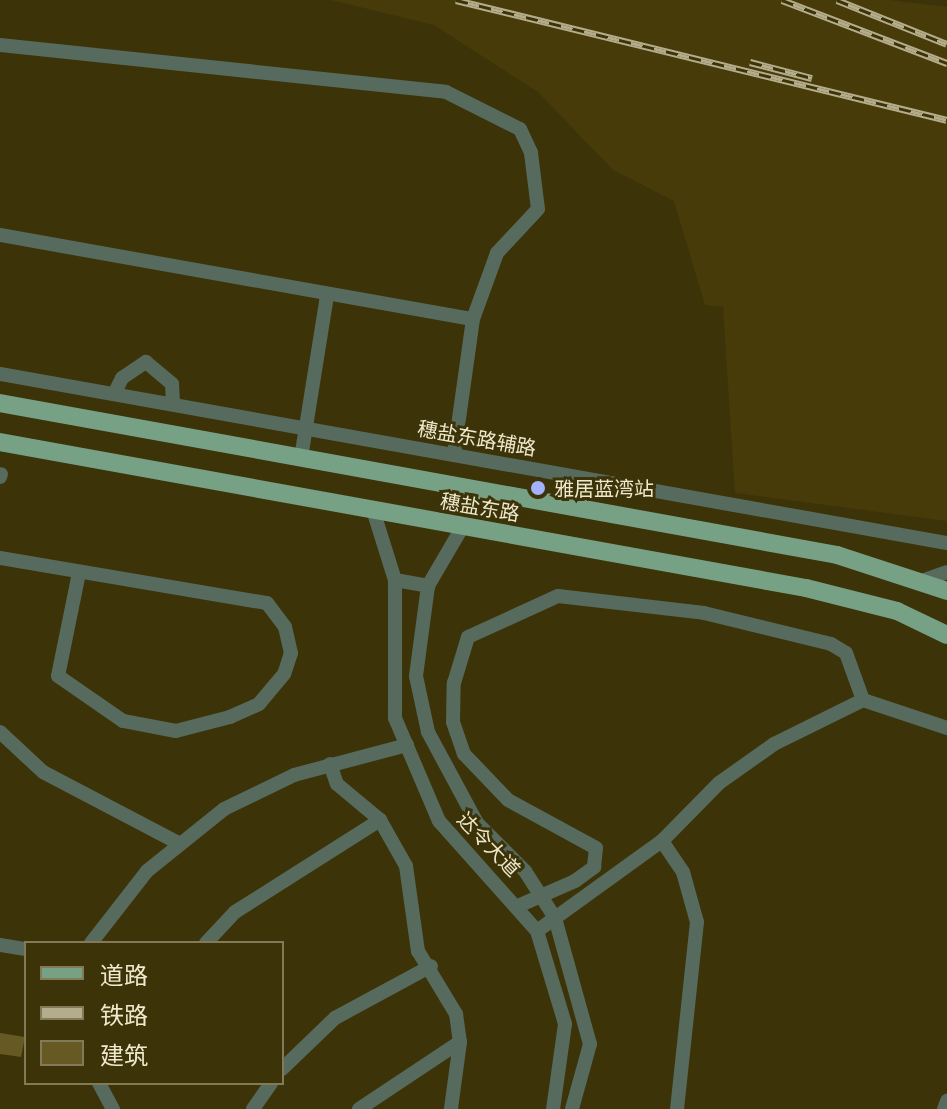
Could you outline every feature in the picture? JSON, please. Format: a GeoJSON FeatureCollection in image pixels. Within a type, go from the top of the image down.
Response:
{"type":"FeatureCollection","features":[{"type":"Feature","properties":{"kind":"main road","name":"穗盐东路"},"geometry":{"type":"LineString","coordinates":[[0,403],[822,552],[924,580],[947,591]]}},
{"type":"Feature","properties":{"kind":"main road","name":"穗盐东路"},"geometry":{"type":"LineString","coordinates":[[0,442],[806,588],[897,611],[947,635]]}},
{"type":"Feature","properties":{"kind":"street"},"geometry":{"type":"LineString","coordinates":[[0,45],[446,92],[505,117],[531,153],[538,209],[497,253],[473,319],[454,455]]}},
{"type":"Feature","properties":{"kind":"street"},"geometry":{"type":"LineString","coordinates":[[0,235],[473,319]]}},
{"type":"Feature","properties":{"kind":"street"},"geometry":{"type":"LineString","coordinates":[[301,458],[310,429],[327,295]]}},
{"type":"Feature","properties":{"kind":"street"},"geometry":{"type":"LineString","coordinates":[[114,394],[122,378],[146,362],[172,384],[173,404]]}},
{"type":"Feature","properties":{"kind":"street","name":"穗盐东路辅路"},"geometry":{"type":"LineString","coordinates":[[0,374],[947,543]]}},
{"type":"Feature","properties":{"kind":"street","name":"达令大道"},"geometry":{"type":"LineString","coordinates":[[373,510],[395,580],[395,718],[439,821],[518,906],[537,931],[565,1024],[553,1109]]}},
{"type":"Feature","properties":{"kind":"street","name":"达令大道"},"geometry":{"type":"LineString","coordinates":[[463,526],[428,586],[416,676],[428,732],[477,823],[541,896],[555,918],[590,1044],[572,1109]]}},
{"type":"Feature","properties":{"kind":"street"},"geometry":{"type":"LineString","coordinates":[[0,558],[274,606],[291,653],[284,674],[259,704],[230,717],[176,731],[123,721],[58,676],[79,573]]}},
{"type":"Feature","properties":{"kind":"street"},"geometry":{"type":"LineString","coordinates":[[924,580],[947,572]]}},
{"type":"Feature","properties":{"kind":"street"},"geometry":{"type":"LineString","coordinates":[[395,580],[428,586]]}},
{"type":"Feature","properties":{"kind":"street"},"geometry":{"type":"LineString","coordinates":[[518,906],[594,867],[596,848],[508,800],[464,754],[453,722],[454,683],[468,637],[558,596],[704,613],[831,644],[846,653],[863,700]]}},
{"type":"Feature","properties":{"kind":"street"},"geometry":{"type":"LineString","coordinates":[[537,931],[662,841],[719,783],[774,744],[863,700],[947,728]]}},
{"type":"Feature","properties":{"kind":"street"},"geometry":{"type":"LineString","coordinates":[[0,732],[43,772],[180,844]]}},
{"type":"Feature","properties":{"kind":"street"},"geometry":{"type":"LineString","coordinates":[[93,941],[147,871],[224,809],[330,764],[407,745]]}},
{"type":"Feature","properties":{"kind":"street"},"geometry":{"type":"LineString","coordinates":[[330,764],[337,784],[380,820],[406,866],[418,951],[431,966],[456,1014],[460,1042],[451,1109]]}},
{"type":"Feature","properties":{"kind":"street"},"geometry":{"type":"LineString","coordinates":[[208,941],[235,912],[380,820]]}},
{"type":"Feature","properties":{"kind":"street"},"geometry":{"type":"LineString","coordinates":[[662,841],[683,872],[697,922],[677,1109]]}},
{"type":"Feature","properties":{"kind":"street"},"geometry":{"type":"LineString","coordinates":[[0,945],[24,949]]}},
{"type":"Feature","properties":{"kind":"street"},"geometry":{"type":"LineString","coordinates":[[284,1067],[335,1018],[431,966]]}},
{"type":"Feature","properties":{"kind":"street"},"geometry":{"type":"LineString","coordinates":[[359,1109],[460,1042]]}},
{"type":"Feature","properties":{"kind":"street"},"geometry":{"type":"LineString","coordinates":[[100,1085],[113,1109]]}},
{"type":"Feature","properties":{"kind":"street"},"geometry":{"type":"LineString","coordinates":[[253,1109],[270,1085]]}},
{"type":"Feature","properties":{"kind":"street"},"geometry":{"type":"LineString","coordinates":[[944,1109],[947,1101]]}},
{"type":"Feature","properties":{"kind":"shaded area"},"geometry":{"type":"Polygon","coordinates":[[[331,0],[889,0],[947,7],[947,521],[735,493],[723,307],[705,305],[674,201],[613,170],[538,92],[434,25],[331,0]]]}},
{"type":"Feature","properties":{"kind":"building"},"geometry":{"type":"Polygon","coordinates":[[[0,1033],[24,1037],[21,1057],[0,1054],[0,1033]]]}},
{"type":"Feature","properties":{"kind":"railway"},"geometry":{"type":"LineString","coordinates":[[456,0],[947,120]]}},
{"type":"Feature","properties":{"kind":"railway"},"geometry":{"type":"LineString","coordinates":[[782,0],[947,63]]}},
{"type":"Feature","properties":{"kind":"railway"},"geometry":{"type":"LineString","coordinates":[[837,0],[947,44]]}},
{"type":"Feature","properties":{"kind":"railway"},"geometry":{"type":"LineString","coordinates":[[750,62],[812,78]]}},
{"type":"Feature","properties":{"kind":"place","name":"雅居蓝湾站"},"geometry":{"type":"Point","coordinates":[538,488]}}]}
